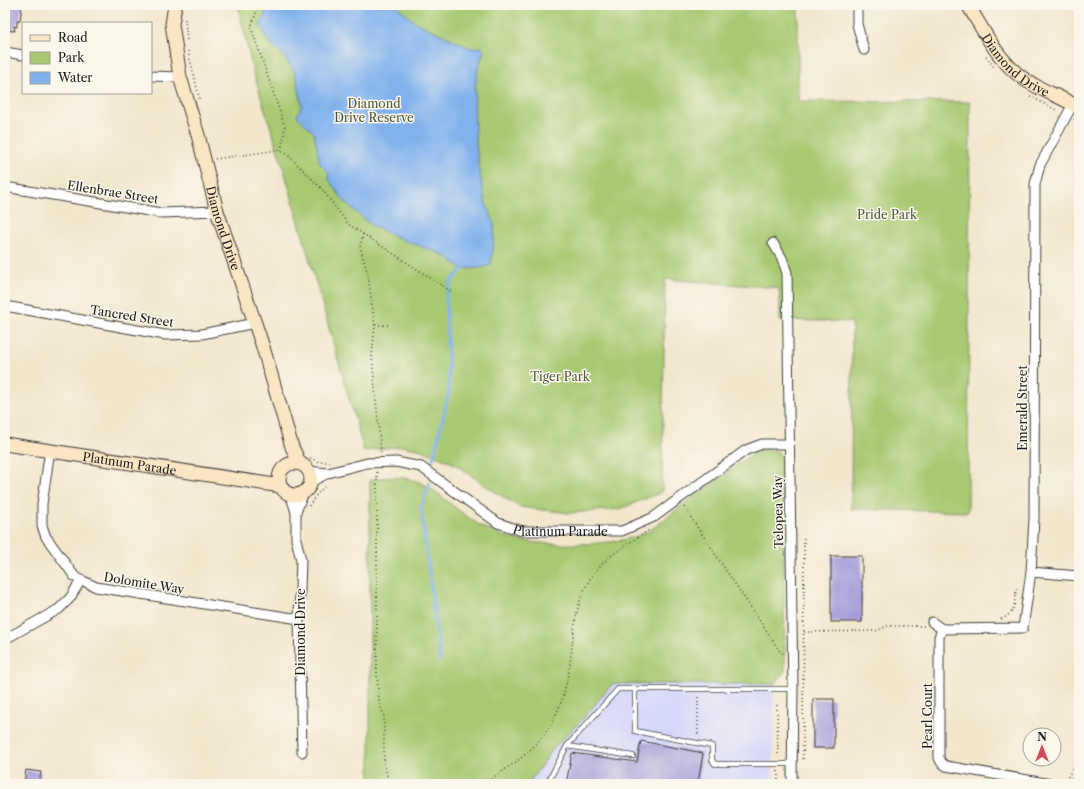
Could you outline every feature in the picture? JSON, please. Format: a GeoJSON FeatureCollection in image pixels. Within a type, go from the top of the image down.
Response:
{"type":"FeatureCollection","features":[{"type":"Feature","properties":{"kind":"street","name":"Diamond Drive"},"geometry":{"type":"LineString","coordinates":[[175,5],[172,24],[180,77],[198,135],[217,211],[255,323],[292,447],[306,473],[296,512],[296,539],[300,560],[299,619],[302,752]]}},
{"type":"Feature","properties":{"kind":"street"},"geometry":{"type":"LineString","coordinates":[[857,5],[857,24],[864,50]]}},
{"type":"Feature","properties":{"kind":"street","name":"Diamond Drive"},"geometry":{"type":"LineString","coordinates":[[968,5],[996,52],[1016,73],[1037,87],[1076,106]]}},
{"type":"Feature","properties":{"kind":"street"},"geometry":{"type":"LineString","coordinates":[[5,52],[22,55]]}},
{"type":"Feature","properties":{"kind":"street"},"geometry":{"type":"LineString","coordinates":[[152,76],[180,77]]}},
{"type":"Feature","properties":{"kind":"street","name":"Emerald Street"},"geometry":{"type":"LineString","coordinates":[[936,625],[1024,628],[1030,572],[1034,511],[1035,184],[1040,165],[1076,106]]}},
{"type":"Feature","properties":{"kind":"street","name":"Ellenbrae Street"},"geometry":{"type":"LineString","coordinates":[[5,186],[161,213],[217,211]]}},
{"type":"Feature","properties":{"kind":"street","name":"Telopea Way"},"geometry":{"type":"LineString","coordinates":[[773,243],[782,258],[787,273],[788,444],[793,690],[792,784]]}},
{"type":"Feature","properties":{"kind":"street","name":"Tancred Street"},"geometry":{"type":"LineString","coordinates":[[5,306],[165,335],[202,334],[255,323]]}},
{"type":"Feature","properties":{"kind":"street","name":"Platinum Parade"},"geometry":{"type":"LineString","coordinates":[[5,444],[253,482],[284,481]]}},
{"type":"Feature","properties":{"kind":"street","name":"Platinum Parade"},"geometry":{"type":"LineString","coordinates":[[306,473],[328,474],[367,463],[396,462],[421,467],[498,523],[522,531],[622,531],[654,517],[746,450],[762,444],[788,444]]}},
{"type":"Feature","properties":{"kind":"street"},"geometry":{"type":"LineString","coordinates":[[284,481],[292,447]]}},
{"type":"Feature","properties":{"kind":"street","name":"Dolomite Way"},"geometry":{"type":"LineString","coordinates":[[50,450],[42,504],[42,526],[46,537],[75,577],[96,587],[299,619]]}},
{"type":"Feature","properties":{"kind":"street"},"geometry":{"type":"LineString","coordinates":[[284,481],[290,464],[306,473]]}},
{"type":"Feature","properties":{"kind":"street"},"geometry":{"type":"LineString","coordinates":[[284,481],[306,473]]}},
{"type":"Feature","properties":{"kind":"street","name":"Diamond Drive"},"geometry":{"type":"LineString","coordinates":[[284,481],[296,512]]}},
{"type":"Feature","properties":{"kind":"street"},"geometry":{"type":"LineString","coordinates":[[1030,572],[1079,576]]}},
{"type":"Feature","properties":{"kind":"street"},"geometry":{"type":"LineString","coordinates":[[7,638],[59,609],[70,598],[80,580]]}},
{"type":"Feature","properties":{"kind":"street","name":"Pearl Court"},"geometry":{"type":"LineString","coordinates":[[936,625],[939,644],[939,758],[941,762],[946,766],[1050,784]]}},
{"type":"Feature","properties":{"kind":"street"},"geometry":{"type":"LineString","coordinates":[[1077,784],[1079,780]]}},
{"type":"Feature","properties":{"kind":"lane"},"geometry":{"type":"LineString","coordinates":[[547,784],[567,746],[618,689],[793,690]]}},
{"type":"Feature","properties":{"kind":"lane"},"geometry":{"type":"LineString","coordinates":[[635,689],[635,731],[712,746],[712,760],[715,764],[792,764]]}},
{"type":"Feature","properties":{"kind":"lane"},"geometry":{"type":"LineString","coordinates":[[567,746],[633,756]]}},
{"type":"Feature","properties":{"kind":"path"},"geometry":{"type":"LineString","coordinates":[[259,5],[251,27],[285,127],[281,151]]}},
{"type":"Feature","properties":{"kind":"path"},"geometry":{"type":"LineString","coordinates":[[185,16],[187,46],[201,106]]}},
{"type":"Feature","properties":{"kind":"path"},"geometry":{"type":"LineString","coordinates":[[214,159],[278,150],[287,154],[322,189],[348,224],[452,292]]}},
{"type":"Feature","properties":{"kind":"path"},"geometry":{"type":"LineString","coordinates":[[362,234],[360,247],[368,275],[375,325],[372,356],[381,454]]}},
{"type":"Feature","properties":{"kind":"path"},"geometry":{"type":"LineString","coordinates":[[375,325],[389,325]]}},
{"type":"Feature","properties":{"kind":"path"},"geometry":{"type":"LineString","coordinates":[[374,455],[387,454]]}},
{"type":"Feature","properties":{"kind":"path"},"geometry":{"type":"LineString","coordinates":[[306,473],[319,462],[337,461]]}},
{"type":"Feature","properties":{"kind":"path"},"geometry":{"type":"LineString","coordinates":[[377,469],[377,676],[379,700],[384,717],[384,763],[389,784]]}},
{"type":"Feature","properties":{"kind":"path"},"geometry":{"type":"LineString","coordinates":[[684,506],[781,653],[792,653]]}},
{"type":"Feature","properties":{"kind":"path"},"geometry":{"type":"LineString","coordinates":[[481,784],[514,764],[532,749],[549,729],[562,700],[569,669],[578,606],[589,581],[606,560],[651,528]]}},
{"type":"Feature","properties":{"kind":"path"},"geometry":{"type":"LineString","coordinates":[[803,759],[804,538]]}},
{"type":"Feature","properties":{"kind":"path"},"geometry":{"type":"LineString","coordinates":[[1000,619],[1008,616],[1013,611],[1018,585],[1021,586]]}},
{"type":"Feature","properties":{"kind":"path"},"geometry":{"type":"LineString","coordinates":[[804,632],[876,631],[887,626],[936,625]]}},
{"type":"Feature","properties":{"kind":"path"},"geometry":{"type":"LineString","coordinates":[[698,697],[698,738]]}},
{"type":"Feature","properties":{"kind":"path"},"geometry":{"type":"LineString","coordinates":[[777,705],[778,784]]}},
{"type":"Feature","properties":{"kind":"path"},"geometry":{"type":"LineString","coordinates":[[1064,784],[1079,758]]}},
{"type":"Feature","properties":{"kind":"shaded area"},"geometry":{"type":"Polygon","coordinates":[[[612,684],[774,684],[773,784],[528,784],[554,748],[583,719],[612,684]]]}},
{"type":"Feature","properties":{"kind":"green space"},"geometry":{"type":"Polygon","coordinates":[[[238,5],[798,5],[798,101],[970,102],[968,512],[851,509],[852,322],[780,320],[779,288],[665,279],[662,492],[620,509],[569,513],[519,507],[455,464],[422,450],[402,446],[364,451],[284,170],[253,72],[238,5]]]}},
{"type":"Feature","properties":{"kind":"green space"},"geometry":{"type":"Polygon","coordinates":[[[768,449],[778,452],[783,460],[785,671],[774,684],[612,684],[583,719],[554,748],[528,784],[370,784],[370,480],[389,477],[404,478],[416,481],[427,486],[481,526],[510,538],[540,543],[598,543],[632,538],[645,533],[757,450],[768,449]]]}},
{"type":"Feature","properties":{"kind":"water"},"geometry":{"type":"Polygon","coordinates":[[[269,5],[396,5],[415,22],[470,48],[481,47],[484,52],[479,66],[474,104],[476,146],[479,166],[486,203],[494,225],[491,265],[480,268],[463,269],[444,255],[401,239],[371,225],[343,200],[328,178],[329,173],[320,164],[314,133],[297,116],[302,105],[296,75],[282,54],[269,43],[260,25],[269,5]]]}},
{"type":"Feature","properties":{"kind":"building"},"geometry":{"type":"Polygon","coordinates":[[[5,5],[22,5],[20,21],[17,21],[17,27],[14,26],[15,31],[5,30],[5,5]]]}},
{"type":"Feature","properties":{"kind":"building"},"geometry":{"type":"Polygon","coordinates":[[[831,556],[862,556],[862,622],[831,622],[831,556]]]}},
{"type":"Feature","properties":{"kind":"building"},"geometry":{"type":"Polygon","coordinates":[[[813,699],[834,699],[834,748],[813,748],[813,699]]]}},
{"type":"Feature","properties":{"kind":"building"},"geometry":{"type":"Polygon","coordinates":[[[641,741],[703,753],[698,784],[566,784],[572,753],[637,762],[641,741]]]}},
{"type":"Feature","properties":{"kind":"building"},"geometry":{"type":"Polygon","coordinates":[[[26,770],[41,772],[39,784],[24,784],[26,770]]]}},
{"type":"Feature","properties":{"kind":"waterway"},"geometry":{"type":"LineString","coordinates":[[433,459],[449,392],[446,297],[451,281],[463,269]]}},
{"type":"Feature","properties":{"kind":"waterway"},"geometry":{"type":"LineString","coordinates":[[430,483],[421,507],[440,661]]}},
{"type":"Feature","properties":{"kind":"park label","name":"Diamond Drive Reserve"},"geometry":{"type":"Point","coordinates":[374,110]}},
{"type":"Feature","properties":{"kind":"park label","name":"Pride Park"},"geometry":{"type":"Point","coordinates":[887,214]}},
{"type":"Feature","properties":{"kind":"park label","name":"Tiger Park"},"geometry":{"type":"Point","coordinates":[560,376]}}]}
